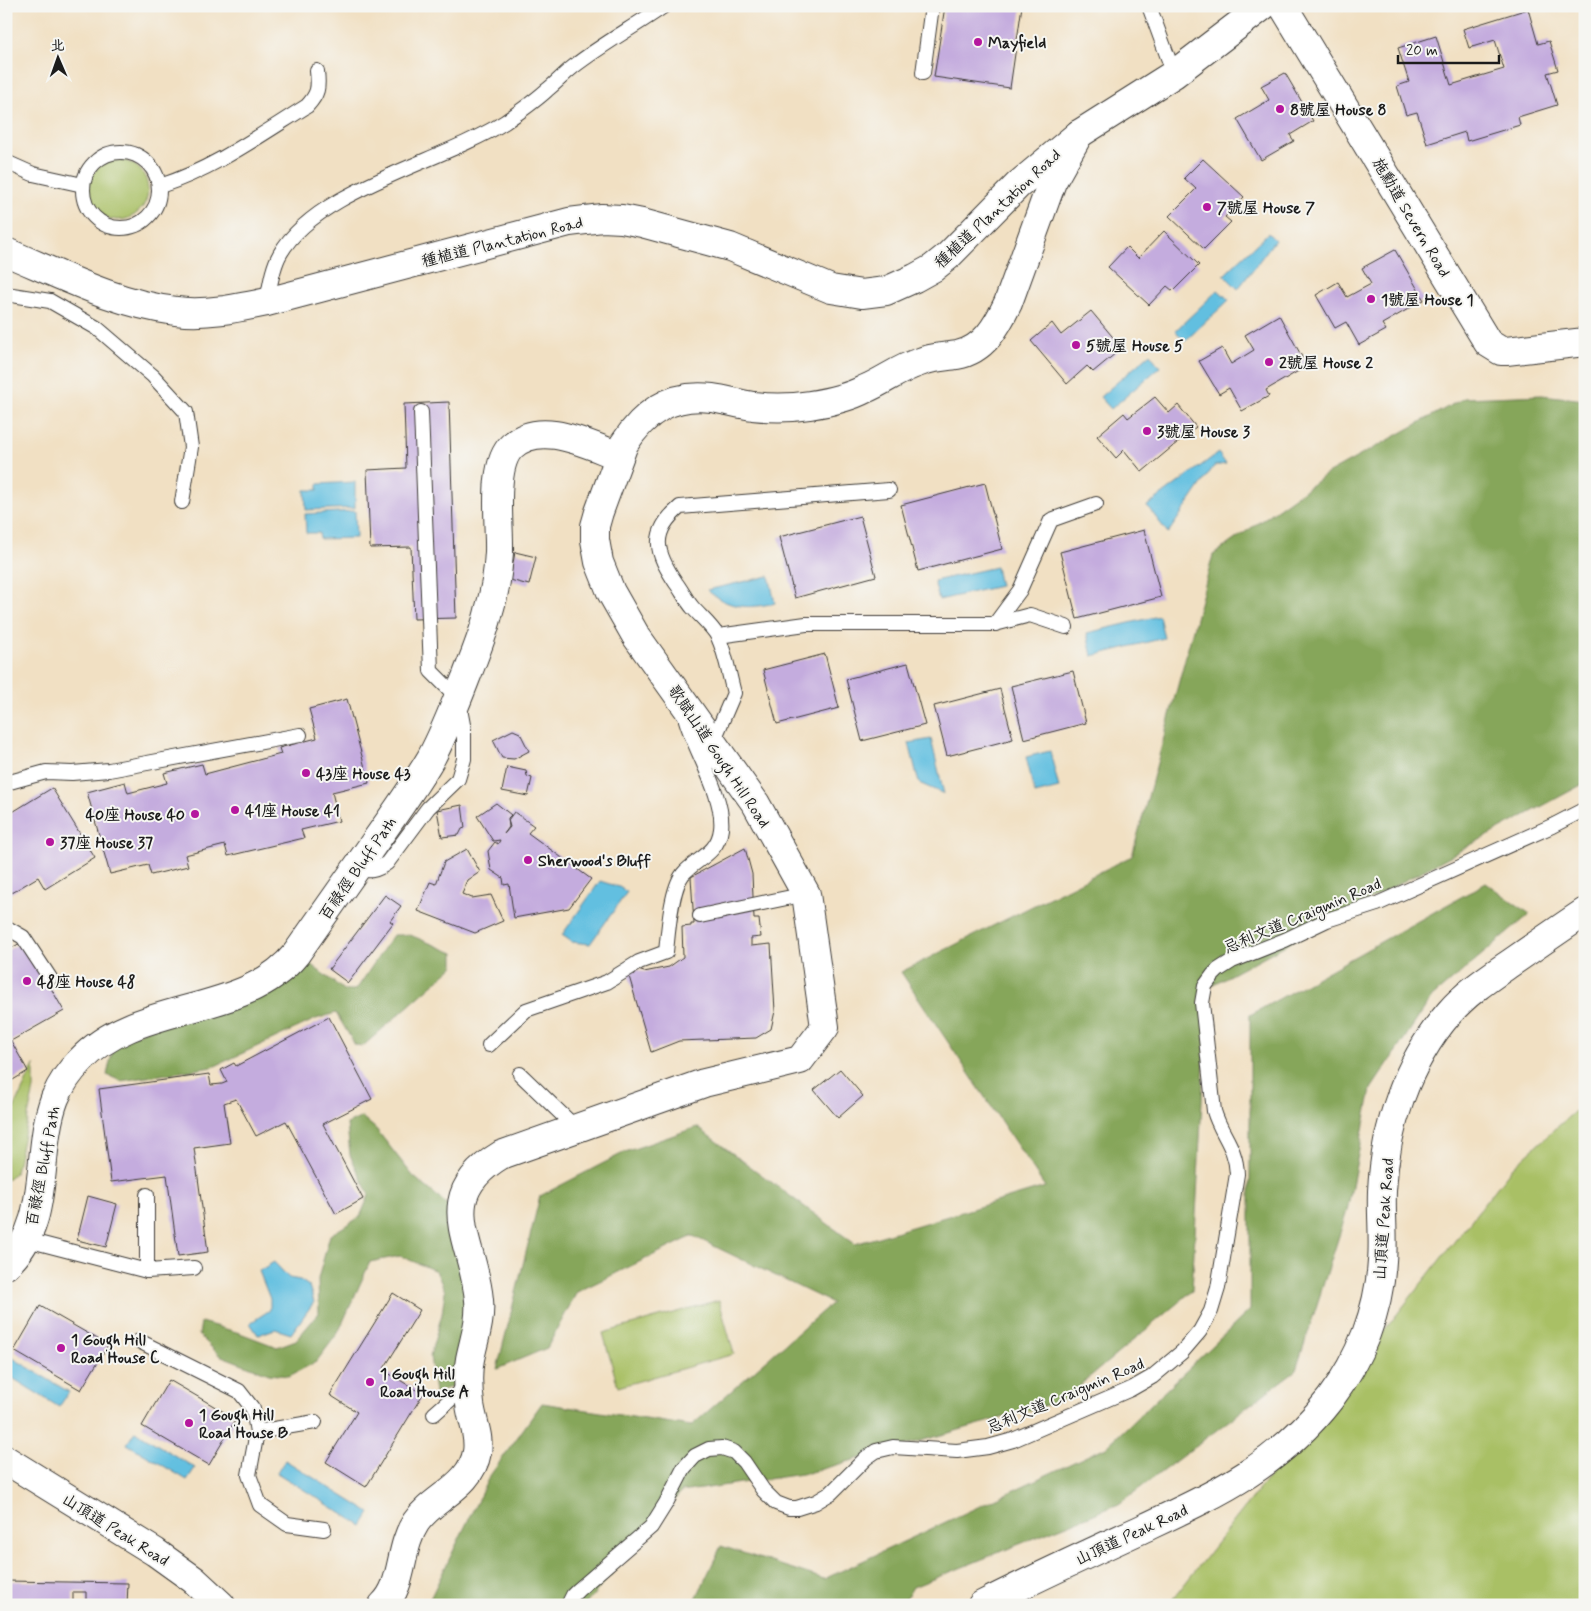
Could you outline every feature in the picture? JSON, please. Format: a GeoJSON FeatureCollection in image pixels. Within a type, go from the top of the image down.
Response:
{"type":"FeatureCollection","features":[{"type":"Feature","properties":{"kind":"street","name":"種植道 Plantation Road"},"geometry":{"type":"LineString","coordinates":[[6,252],[103,292],[154,308],[178,312],[198,312],[243,307],[267,302],[569,222],[602,218],[635,222],[711,241],[748,254],[832,289],[862,294],[875,293],[900,286],[933,268],[948,256],[1018,186],[1079,134],[1174,74],[1263,6]]}},
{"type":"Feature","properties":{"kind":"street","name":"施勳道 Severn Road"},"geometry":{"type":"LineString","coordinates":[[1283,6],[1488,343],[1501,351],[1585,342]]}},
{"type":"Feature","properties":{"kind":"street","name":"歌賦山道 Gough Hill Road"},"geometry":{"type":"LineString","coordinates":[[384,1605],[394,1592],[404,1549],[412,1530],[425,1512],[459,1485],[470,1471],[476,1456],[478,1440],[472,1415],[468,1384],[470,1360],[480,1310],[477,1285],[461,1219],[462,1207],[468,1187],[482,1169],[501,1155],[704,1083],[800,1060],[825,1027],[806,894],[756,804],[636,636],[611,592],[599,562],[595,540],[595,526],[598,512],[619,456],[630,435],[645,418],[656,409],[677,399],[700,397],[756,406],[808,405],[848,396],[864,390],[916,363],[932,358],[967,353],[983,344],[1008,303],[1052,182],[1079,134]]}},
{"type":"Feature","properties":{"kind":"street","name":"百祿徑 Bluff Path"},"geometry":{"type":"LineString","coordinates":[[6,1265],[27,1240],[34,1218],[48,1120],[55,1098],[70,1071],[95,1046],[110,1036],[129,1028],[244,991],[271,978],[289,963],[398,809],[430,760],[444,734],[458,698],[480,640],[495,589],[499,553],[499,477],[502,459],[507,451],[523,439],[543,434],[570,438],[619,456]]}},
{"type":"Feature","properties":{"kind":"street","name":"山頂道 Peak Road"},"geometry":{"type":"LineString","coordinates":[[982,1605],[1234,1484],[1280,1452],[1315,1416],[1329,1399],[1352,1363],[1366,1335],[1376,1305],[1382,1263],[1382,1191],[1387,1151],[1398,1105],[1414,1065],[1450,1011],[1465,997],[1483,982],[1585,912]]}},
{"type":"Feature","properties":{"kind":"street","name":"山頂道 Peak Road"},"geometry":{"type":"LineString","coordinates":[[6,1460],[155,1552],[194,1580],[221,1605]]}},
{"type":"Feature","properties":{"kind":"lane"},"geometry":{"type":"LineString","coordinates":[[267,302],[274,267],[281,252],[294,235],[323,211],[373,184],[481,136],[534,101],[578,64],[664,6]]}},
{"type":"Feature","properties":{"kind":"lane"},"geometry":{"type":"LineString","coordinates":[[923,73],[932,6]]}},
{"type":"Feature","properties":{"kind":"lane"},"geometry":{"type":"LineString","coordinates":[[1149,6],[1174,74]]}},
{"type":"Feature","properties":{"kind":"lane"},"geometry":{"type":"LineString","coordinates":[[160,186],[180,180],[222,159],[307,106],[315,97],[318,88],[317,71]]}},
{"type":"Feature","properties":{"kind":"lane"},"geometry":{"type":"LineString","coordinates":[[116,152],[128,152],[147,162],[153,169],[160,186],[156,206],[150,215],[142,223],[132,227],[111,227],[101,223],[92,216],[84,201],[83,185],[88,169],[102,156],[116,152]]}},
{"type":"Feature","properties":{"kind":"lane"},"geometry":{"type":"LineString","coordinates":[[6,162],[33,174],[83,185]]}},
{"type":"Feature","properties":{"kind":"lane"},"geometry":{"type":"LineString","coordinates":[[6,294],[50,301],[97,328],[153,376],[186,412],[191,447],[182,502]]}},
{"type":"Feature","properties":{"kind":"lane"},"geometry":{"type":"LineString","coordinates":[[421,412],[431,671],[458,698]]}},
{"type":"Feature","properties":{"kind":"lane"},"geometry":{"type":"LineString","coordinates":[[713,742],[734,693],[718,636],[686,600],[663,562],[659,548],[663,526],[680,507],[889,490]]}},
{"type":"Feature","properties":{"kind":"lane"},"geometry":{"type":"LineString","coordinates":[[995,624],[1020,590],[1051,520],[1096,504]]}},
{"type":"Feature","properties":{"kind":"lane"},"geometry":{"type":"LineString","coordinates":[[718,636],[806,624],[995,624],[1030,615],[1066,627]]}},
{"type":"Feature","properties":{"kind":"lane"},"geometry":{"type":"LineString","coordinates":[[489,1045],[526,1010],[607,982],[639,962],[666,952],[669,919],[676,890],[682,875],[707,855],[716,843],[721,828],[719,809],[713,789],[690,734],[678,694]]}},
{"type":"Feature","properties":{"kind":"lane"},"geometry":{"type":"LineString","coordinates":[[6,783],[46,772],[72,773],[109,770],[300,735]]}},
{"type":"Feature","properties":{"kind":"lane","name":"忌利文道 Craigmin Road"},"geometry":{"type":"LineString","coordinates":[[568,1605],[578,1590],[651,1527],[684,1468],[695,1456],[709,1449],[722,1448],[734,1452],[744,1462],[763,1490],[776,1503],[789,1508],[796,1508],[816,1502],[831,1493],[866,1458],[876,1451],[893,1447],[957,1451],[1002,1444],[1131,1389],[1162,1370],[1191,1341],[1211,1311],[1218,1288],[1237,1174],[1232,1147],[1218,1124],[1214,1111],[1202,1012],[1203,994],[1208,980],[1218,970],[1232,961],[1285,940],[1327,920],[1377,904],[1552,826],[1585,809]]}},
{"type":"Feature","properties":{"kind":"lane"},"geometry":{"type":"LineString","coordinates":[[700,916],[806,894]]}},
{"type":"Feature","properties":{"kind":"lane"},"geometry":{"type":"LineString","coordinates":[[6,931],[9,929],[23,937],[50,978]]}},
{"type":"Feature","properties":{"kind":"lane"},"geometry":{"type":"LineString","coordinates":[[520,1074],[576,1128]]}},
{"type":"Feature","properties":{"kind":"lane"},"geometry":{"type":"LineString","coordinates":[[147,1195],[147,1271]]}},
{"type":"Feature","properties":{"kind":"lane"},"geometry":{"type":"LineString","coordinates":[[27,1240],[147,1271],[194,1268]]}},
{"type":"Feature","properties":{"kind":"lane"},"geometry":{"type":"LineString","coordinates":[[139,1341],[239,1391],[253,1409],[257,1432],[249,1475],[260,1505],[287,1524],[324,1529]]}},
{"type":"Feature","properties":{"kind":"lane"},"geometry":{"type":"LineString","coordinates":[[434,1414],[468,1384]]}},
{"type":"Feature","properties":{"kind":"lane"},"geometry":{"type":"LineString","coordinates":[[257,1432],[315,1422]]}},
{"type":"Feature","properties":{"kind":"green space"},"geometry":{"type":"Polygon","coordinates":[[[118,160],[135,165],[143,173],[148,190],[143,207],[135,215],[118,220],[101,215],[93,207],[88,190],[93,173],[101,165],[118,160]]]}},
{"type":"Feature","properties":{"kind":"green space"},"geometry":{"type":"Polygon","coordinates":[[[1542,395],[1585,400],[1585,783],[1208,987],[1192,1291],[1061,1401],[808,1473],[681,1492],[585,1605],[427,1605],[489,1477],[542,1403],[691,1426],[832,1303],[693,1236],[577,1292],[547,1348],[497,1369],[540,1196],[625,1152],[697,1127],[855,1244],[1045,1187],[901,972],[1132,856],[1213,555],[1327,474],[1464,398],[1542,395]]]}},
{"type":"Feature","properties":{"kind":"green space"},"geometry":{"type":"Polygon","coordinates":[[[1486,883],[1530,914],[1432,997],[1371,1089],[1347,1211],[1296,1370],[1119,1504],[913,1587],[902,1605],[693,1605],[721,1546],[824,1579],[1106,1447],[1250,1310],[1250,1015],[1486,883]]]}},
{"type":"Feature","properties":{"kind":"green space"},"geometry":{"type":"Polygon","coordinates":[[[393,935],[410,935],[454,953],[454,966],[363,1046],[355,1045],[336,1013],[316,1019],[213,1067],[121,1081],[107,1075],[114,1044],[305,960],[344,990],[356,990],[393,935]]]}},
{"type":"Feature","properties":{"kind":"green space"},"geometry":{"type":"Polygon","coordinates":[[[34,1065],[34,1089],[16,1172],[6,1180],[6,1136],[10,1117],[34,1065]]]}},
{"type":"Feature","properties":{"kind":"green space"},"geometry":{"type":"Polygon","coordinates":[[[1585,1102],[1585,1605],[1168,1605],[1513,1167],[1585,1102]]]}},
{"type":"Feature","properties":{"kind":"green space"},"geometry":{"type":"Polygon","coordinates":[[[362,1117],[376,1129],[413,1176],[449,1206],[473,1302],[459,1370],[451,1387],[435,1393],[430,1356],[442,1314],[445,1291],[436,1271],[400,1256],[370,1262],[338,1333],[316,1362],[289,1376],[269,1374],[219,1355],[199,1335],[201,1322],[240,1333],[277,1347],[296,1340],[319,1313],[318,1279],[330,1235],[360,1217],[369,1195],[350,1155],[347,1124],[362,1117]]]}},
{"type":"Feature","properties":{"kind":"green space"},"geometry":{"type":"Polygon","coordinates":[[[719,1300],[734,1354],[618,1387],[603,1333],[719,1300]]]}},
{"type":"Feature","properties":{"kind":"water"},"geometry":{"type":"Polygon","coordinates":[[[1268,233],[1275,240],[1238,289],[1224,275],[1268,233]]]}},
{"type":"Feature","properties":{"kind":"water"},"geometry":{"type":"Polygon","coordinates":[[[1218,290],[1229,300],[1185,341],[1175,331],[1218,290]]]}},
{"type":"Feature","properties":{"kind":"water"},"geometry":{"type":"Polygon","coordinates":[[[1150,354],[1160,367],[1111,409],[1100,397],[1150,354]]]}},
{"type":"Feature","properties":{"kind":"water"},"geometry":{"type":"Polygon","coordinates":[[[1218,453],[1226,464],[1214,466],[1168,533],[1147,506],[1218,453]]]}},
{"type":"Feature","properties":{"kind":"water"},"geometry":{"type":"Polygon","coordinates":[[[355,482],[355,508],[306,510],[305,490],[318,490],[318,484],[355,482]]]}},
{"type":"Feature","properties":{"kind":"water"},"geometry":{"type":"Polygon","coordinates":[[[355,511],[356,538],[320,539],[319,533],[306,533],[305,514],[355,511]]]}},
{"type":"Feature","properties":{"kind":"water"},"geometry":{"type":"Polygon","coordinates":[[[996,567],[1000,586],[939,600],[934,581],[996,567]]]}},
{"type":"Feature","properties":{"kind":"water"},"geometry":{"type":"Polygon","coordinates":[[[769,576],[775,603],[747,607],[739,606],[723,601],[707,590],[769,576]]]}},
{"type":"Feature","properties":{"kind":"water"},"geometry":{"type":"Polygon","coordinates":[[[1159,616],[1164,638],[1092,656],[1087,633],[1159,616]]]}},
{"type":"Feature","properties":{"kind":"water"},"geometry":{"type":"Polygon","coordinates":[[[931,739],[944,794],[919,783],[909,743],[931,739]]]}},
{"type":"Feature","properties":{"kind":"water"},"geometry":{"type":"Polygon","coordinates":[[[1050,751],[1059,788],[1035,794],[1026,757],[1050,751]]]}},
{"type":"Feature","properties":{"kind":"water"},"geometry":{"type":"Polygon","coordinates":[[[600,881],[619,887],[627,892],[590,944],[572,942],[562,935],[600,881]]]}},
{"type":"Feature","properties":{"kind":"water"},"geometry":{"type":"Polygon","coordinates":[[[274,1262],[289,1278],[300,1280],[309,1286],[314,1302],[291,1334],[275,1329],[258,1335],[250,1323],[270,1310],[270,1299],[259,1271],[274,1262]]]}},
{"type":"Feature","properties":{"kind":"water"},"geometry":{"type":"Polygon","coordinates":[[[6,1354],[69,1392],[59,1407],[6,1374],[6,1354]]]}},
{"type":"Feature","properties":{"kind":"water"},"geometry":{"type":"Polygon","coordinates":[[[135,1431],[195,1468],[187,1480],[127,1444],[135,1431]]]}},
{"type":"Feature","properties":{"kind":"water"},"geometry":{"type":"Polygon","coordinates":[[[285,1460],[370,1513],[362,1526],[277,1473],[285,1460]]]}},
{"type":"Feature","properties":{"kind":"building","name":"Mayfield"},"geometry":{"type":"Polygon","coordinates":[[[945,6],[1022,6],[1010,88],[934,77],[945,6]]]}},
{"type":"Feature","properties":{"kind":"building"},"geometry":{"type":"Polygon","coordinates":[[[1528,9],[1538,44],[1549,41],[1558,70],[1547,73],[1557,105],[1518,117],[1520,125],[1467,141],[1465,132],[1427,144],[1417,112],[1406,115],[1397,86],[1409,82],[1398,48],[1436,36],[1451,85],[1504,69],[1495,40],[1469,48],[1463,29],[1528,9]]]}},
{"type":"Feature","properties":{"kind":"building","name":"8號屋 House 8"},"geometry":{"type":"Polygon","coordinates":[[[1285,73],[1313,121],[1290,135],[1294,141],[1261,160],[1237,119],[1269,100],[1261,86],[1285,73]]]}},
{"type":"Feature","properties":{"kind":"building","name":"7號屋 House 7"},"geometry":{"type":"Polygon","coordinates":[[[1203,159],[1244,197],[1225,217],[1231,222],[1204,249],[1169,216],[1196,189],[1184,178],[1203,159]]]}},
{"type":"Feature","properties":{"kind":"building"},"geometry":{"type":"Polygon","coordinates":[[[1164,231],[1199,265],[1173,291],[1167,286],[1149,305],[1108,267],[1127,247],[1138,258],[1164,231]]]}},
{"type":"Feature","properties":{"kind":"building","name":"1號屋 House 1"},"geometry":{"type":"Polygon","coordinates":[[[1395,250],[1424,300],[1382,324],[1386,330],[1359,345],[1346,322],[1335,328],[1316,295],[1338,282],[1347,297],[1371,284],[1362,268],[1395,250]]]}},
{"type":"Feature","properties":{"kind":"building","name":"5號屋 House 5"},"geometry":{"type":"Polygon","coordinates":[[[1091,311],[1122,348],[1093,372],[1087,366],[1067,384],[1031,341],[1052,323],[1061,335],[1091,311]]]}},
{"type":"Feature","properties":{"kind":"building","name":"2號屋 House 2"},"geometry":{"type":"Polygon","coordinates":[[[1279,315],[1307,366],[1266,390],[1269,396],[1242,411],[1229,388],[1219,394],[1199,361],[1222,348],[1231,364],[1254,350],[1245,335],[1279,315]]]}},
{"type":"Feature","properties":{"kind":"building","name":"3號屋 House 3"},"geometry":{"type":"Polygon","coordinates":[[[1155,397],[1169,413],[1178,405],[1196,427],[1142,472],[1124,450],[1116,458],[1097,436],[1124,413],[1128,418],[1155,397]]]}},
{"type":"Feature","properties":{"kind":"building"},"geometry":{"type":"Polygon","coordinates":[[[449,402],[456,618],[414,619],[411,547],[370,548],[367,470],[406,468],[404,404],[449,402]]]}},
{"type":"Feature","properties":{"kind":"building"},"geometry":{"type":"Polygon","coordinates":[[[985,483],[1002,549],[918,571],[901,505],[985,483]]]}},
{"type":"Feature","properties":{"kind":"building"},"geometry":{"type":"Polygon","coordinates":[[[860,516],[876,576],[795,598],[779,537],[860,516]]]}},
{"type":"Feature","properties":{"kind":"building"},"geometry":{"type":"Polygon","coordinates":[[[1144,530],[1161,597],[1077,619],[1060,552],[1144,530]]]}},
{"type":"Feature","properties":{"kind":"building"},"geometry":{"type":"Polygon","coordinates":[[[515,552],[536,557],[529,585],[510,580],[515,552]]]}},
{"type":"Feature","properties":{"kind":"building"},"geometry":{"type":"Polygon","coordinates":[[[825,654],[839,708],[777,724],[763,670],[825,654]]]}},
{"type":"Feature","properties":{"kind":"building"},"geometry":{"type":"Polygon","coordinates":[[[908,663],[925,725],[862,741],[846,679],[908,663]]]}},
{"type":"Feature","properties":{"kind":"building"},"geometry":{"type":"Polygon","coordinates":[[[1073,671],[1086,723],[1024,739],[1011,686],[1073,671]]]}},
{"type":"Feature","properties":{"kind":"building"},"geometry":{"type":"Polygon","coordinates":[[[1000,689],[1013,739],[947,756],[934,706],[1000,689]]]}},
{"type":"Feature","properties":{"kind":"building"},"geometry":{"type":"Polygon","coordinates":[[[347,699],[369,783],[332,792],[339,821],[301,830],[304,838],[228,856],[225,845],[185,855],[188,866],[151,875],[148,865],[110,874],[87,792],[125,782],[128,793],[167,783],[164,773],[202,764],[205,774],[281,754],[279,748],[317,738],[309,709],[347,699]]]}},
{"type":"Feature","properties":{"kind":"building"},"geometry":{"type":"Polygon","coordinates":[[[513,730],[520,733],[529,751],[514,759],[502,758],[493,740],[513,730]]]}},
{"type":"Feature","properties":{"kind":"building"},"geometry":{"type":"Polygon","coordinates":[[[507,767],[526,771],[527,776],[532,778],[528,796],[502,791],[507,767]]]}},
{"type":"Feature","properties":{"kind":"building","name":"37座 House 37"},"geometry":{"type":"Polygon","coordinates":[[[52,788],[95,858],[45,889],[38,877],[6,896],[6,816],[52,788]]]}},
{"type":"Feature","properties":{"kind":"building","name":"Sherwood's Bluff"},"geometry":{"type":"Polygon","coordinates":[[[496,803],[511,815],[508,820],[514,812],[534,826],[528,833],[591,879],[569,908],[514,918],[509,884],[504,885],[503,878],[491,870],[488,851],[495,842],[498,844],[500,840],[493,841],[477,816],[496,803]]]}},
{"type":"Feature","properties":{"kind":"building"},"geometry":{"type":"Polygon","coordinates":[[[462,805],[465,828],[462,829],[459,835],[442,837],[437,810],[462,805]]]}},
{"type":"Feature","properties":{"kind":"building"},"geometry":{"type":"Polygon","coordinates":[[[745,848],[752,874],[754,919],[759,919],[761,937],[751,938],[751,946],[771,944],[775,1011],[771,1029],[756,1038],[679,1041],[651,1052],[626,966],[644,972],[669,967],[683,957],[682,927],[694,924],[691,877],[745,848]]]}},
{"type":"Feature","properties":{"kind":"building"},"geometry":{"type":"Polygon","coordinates":[[[467,849],[480,872],[468,880],[462,894],[472,898],[491,895],[503,921],[475,933],[418,911],[430,882],[436,884],[444,862],[467,849]]]}},
{"type":"Feature","properties":{"kind":"building"},"geometry":{"type":"Polygon","coordinates":[[[385,895],[401,906],[390,921],[393,923],[348,983],[329,969],[385,895]]]}},
{"type":"Feature","properties":{"kind":"building","name":"48座 House 48"},"geometry":{"type":"Polygon","coordinates":[[[24,941],[64,1011],[11,1041],[28,1071],[6,1084],[6,951],[24,941]]]}},
{"type":"Feature","properties":{"kind":"building"},"geometry":{"type":"Polygon","coordinates":[[[329,1017],[372,1099],[323,1124],[363,1199],[336,1214],[286,1121],[256,1136],[236,1099],[224,1103],[230,1143],[194,1148],[208,1252],[178,1256],[167,1175],[111,1182],[99,1089],[209,1074],[211,1085],[222,1084],[227,1082],[221,1070],[234,1063],[236,1066],[329,1017]]]}},
{"type":"Feature","properties":{"kind":"building"},"geometry":{"type":"Polygon","coordinates":[[[840,1069],[863,1096],[838,1118],[814,1090],[840,1069]]]}},
{"type":"Feature","properties":{"kind":"building"},"geometry":{"type":"Polygon","coordinates":[[[88,1196],[117,1204],[106,1247],[77,1240],[88,1196]]]}},
{"type":"Feature","properties":{"kind":"building","name":"1 Gough Hill Road House A"},"geometry":{"type":"Polygon","coordinates":[[[393,1293],[420,1310],[383,1370],[423,1394],[366,1487],[326,1462],[357,1412],[330,1395],[393,1293]]]}},
{"type":"Feature","properties":{"kind":"building","name":"1 Gough Hill Road House C"},"geometry":{"type":"Polygon","coordinates":[[[40,1306],[108,1345],[81,1390],[14,1351],[40,1306]]]}},
{"type":"Feature","properties":{"kind":"building","name":"1 Gough Hill Road House B"},"geometry":{"type":"Polygon","coordinates":[[[169,1380],[236,1419],[209,1465],[142,1426],[169,1380]]]}},
{"type":"Feature","properties":{"kind":"building"},"geometry":{"type":"Polygon","coordinates":[[[6,1581],[128,1583],[127,1605],[86,1605],[86,1592],[73,1592],[73,1605],[6,1605],[6,1581]]]}},
{"type":"Feature","properties":{"kind":"place","name":"Mayfield"},"geometry":{"type":"Point","coordinates":[978,42]}},
{"type":"Feature","properties":{"kind":"place","name":"8號屋 House 8"},"geometry":{"type":"Point","coordinates":[1280,109]}},
{"type":"Feature","properties":{"kind":"place","name":"7號屋 House 7"},"geometry":{"type":"Point","coordinates":[1207,207]}},
{"type":"Feature","properties":{"kind":"place","name":"1號屋 House 1"},"geometry":{"type":"Point","coordinates":[1371,299]}},
{"type":"Feature","properties":{"kind":"place","name":"5號屋 House 5"},"geometry":{"type":"Point","coordinates":[1076,345]}},
{"type":"Feature","properties":{"kind":"place","name":"2號屋 House 2"},"geometry":{"type":"Point","coordinates":[1269,362]}},
{"type":"Feature","properties":{"kind":"place","name":"3號屋 House 3"},"geometry":{"type":"Point","coordinates":[1147,431]}},
{"type":"Feature","properties":{"kind":"place","name":"43座 House 43"},"geometry":{"type":"Point","coordinates":[306,773]}},
{"type":"Feature","properties":{"kind":"place","name":"41座 House 41"},"geometry":{"type":"Point","coordinates":[235,810]}},
{"type":"Feature","properties":{"kind":"place","name":"40座 House 40"},"geometry":{"type":"Point","coordinates":[195,814]}},
{"type":"Feature","properties":{"kind":"place","name":"37座 House 37"},"geometry":{"type":"Point","coordinates":[50,842]}},
{"type":"Feature","properties":{"kind":"place","name":"Sherwood's Bluff"},"geometry":{"type":"Point","coordinates":[528,860]}},
{"type":"Feature","properties":{"kind":"place","name":"48座 House 48"},"geometry":{"type":"Point","coordinates":[27,981]}},
{"type":"Feature","properties":{"kind":"place","name":"1 Gough Hill Road House C"},"geometry":{"type":"Point","coordinates":[61,1348]}},
{"type":"Feature","properties":{"kind":"place","name":"1 Gough Hill Road House A"},"geometry":{"type":"Point","coordinates":[370,1382]}},
{"type":"Feature","properties":{"kind":"place","name":"1 Gough Hill Road House B"},"geometry":{"type":"Point","coordinates":[189,1423]}}]}
